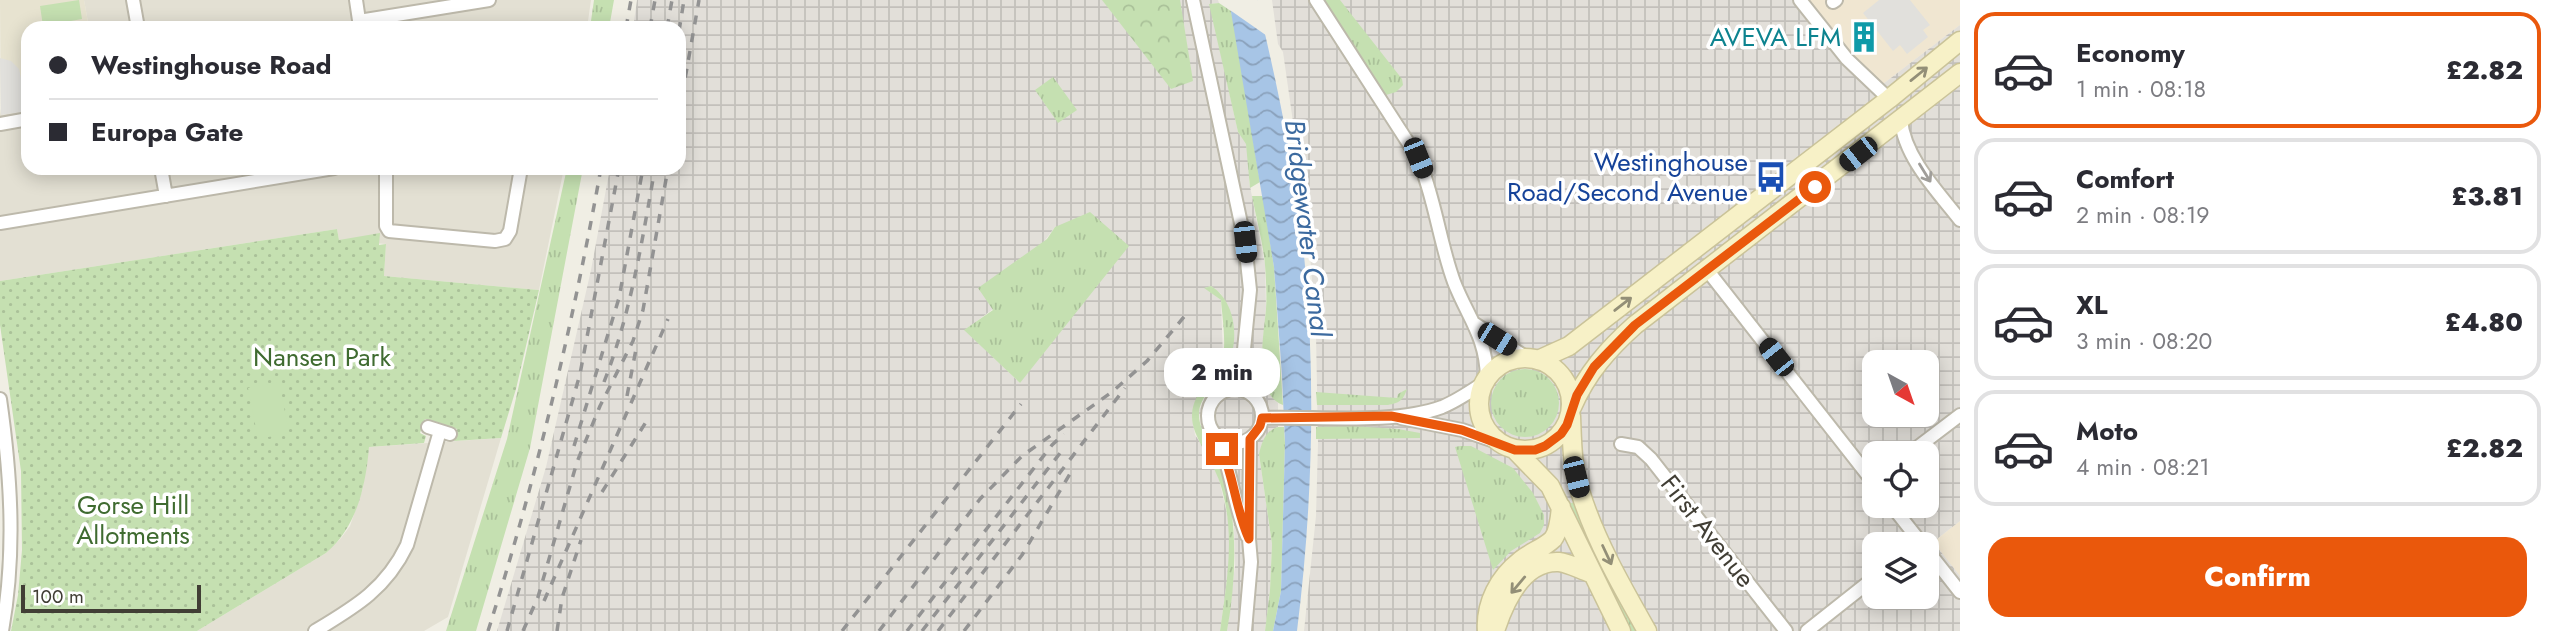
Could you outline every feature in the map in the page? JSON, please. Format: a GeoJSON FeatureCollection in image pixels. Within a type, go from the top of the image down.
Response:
{"type":"FeatureCollection","features":[{"type":"Feature","properties":{"kind":"street"},"geometry":{"type":"LineString","coordinates":[[356,0],[359,21]]}},
{"type":"Feature","properties":{"kind":"street"},"geometry":{"type":"LineString","coordinates":[[381,21],[489,0]]}},
{"type":"Feature","properties":{"kind":"street"},"geometry":{"type":"LineString","coordinates":[[1193,0],[1245,242],[1250,290],[1240,389]]}},
{"type":"Feature","properties":{"kind":"street"},"geometry":{"type":"LineString","coordinates":[[1316,0],[1418,158],[1429,186],[1455,284],[1485,349],[1486,380],[1480,397],[1481,418],[1492,436],[1508,447],[1550,486],[1621,631]]}},
{"type":"Feature","properties":{"kind":"street"},"geometry":{"type":"LineString","coordinates":[[1800,0],[1847,59],[1889,99],[1901,120],[1902,133],[1909,150],[1960,220]]}},
{"type":"Feature","properties":{"kind":"street"},"geometry":{"type":"LineString","coordinates":[[137,1],[138,21]]}},
{"type":"Feature","properties":{"kind":"street"},"geometry":{"type":"LineString","coordinates":[[1262,418],[1391,416],[1441,407],[1486,380],[1505,363],[1532,359],[1569,346],[1960,41]]}},
{"type":"Feature","properties":{"kind":"street"},"geometry":{"type":"LineString","coordinates":[[1391,416],[1462,430],[1525,451],[1545,446],[1561,434],[1594,367],[1635,325],[1960,73]]}},
{"type":"Feature","properties":{"kind":"street"},"geometry":{"type":"LineString","coordinates":[[0,124],[21,120]]}},
{"type":"Feature","properties":{"kind":"street"},"geometry":{"type":"LineString","coordinates":[[162,175],[166,196]]}},
{"type":"Feature","properties":{"kind":"street"},"geometry":{"type":"LineString","coordinates":[[0,223],[292,175]]}},
{"type":"Feature","properties":{"kind":"street"},"geometry":{"type":"LineString","coordinates":[[386,175],[386,226],[392,232],[495,242],[505,239],[510,231],[520,175]]}},
{"type":"Feature","properties":{"kind":"street"},"geometry":{"type":"LineString","coordinates":[[1691,250],[1862,467]]}},
{"type":"Feature","properties":{"kind":"street"},"geometry":{"type":"LineString","coordinates":[[1475,324],[1532,359],[1556,369],[1563,377],[1571,396],[1573,459],[1580,492],[1608,558],[1647,631]]}},
{"type":"Feature","properties":{"kind":"street"},"geometry":{"type":"LineString","coordinates":[[1217,438],[1234,444],[1250,439],[1260,426],[1262,418],[1259,402],[1254,396],[1240,389],[1222,391],[1210,404],[1208,422],[1230,468],[1238,515],[1249,539]]}},
{"type":"Feature","properties":{"kind":"street"},"geometry":{"type":"LineString","coordinates":[[0,398],[11,487],[8,587],[2,631]]}},
{"type":"Feature","properties":{"kind":"street"},"geometry":{"type":"LineString","coordinates":[[1926,441],[1960,415]]}},
{"type":"Feature","properties":{"kind":"street"},"geometry":{"type":"LineString","coordinates":[[315,631],[372,593],[400,560],[407,545],[440,431]]}},
{"type":"Feature","properties":{"kind":"street"},"geometry":{"type":"LineString","coordinates":[[1245,631],[1250,589],[1250,439]]}},
{"type":"Feature","properties":{"kind":"street","name":"First Avenue"},"geometry":{"type":"LineString","coordinates":[[1621,444],[1638,447],[1651,458],[1786,631]]}},
{"type":"Feature","properties":{"kind":"street"},"geometry":{"type":"LineString","coordinates":[[1487,631],[1491,599],[1502,579],[1521,560],[1551,540],[1556,533],[1562,507]]}},
{"type":"Feature","properties":{"kind":"street"},"geometry":{"type":"LineString","coordinates":[[1901,518],[1912,532]]}},
{"type":"Feature","properties":{"kind":"street"},"geometry":{"type":"LineString","coordinates":[[1495,631],[1510,594],[1516,584],[1529,573],[1551,562],[1562,562],[1591,573]]}},
{"type":"Feature","properties":{"kind":"street"},"geometry":{"type":"LineString","coordinates":[[1939,566],[1960,592]]}},
{"type":"Feature","properties":{"kind":"street"},"geometry":{"type":"LineString","coordinates":[[1807,631],[1862,587]]}},
{"type":"Feature","properties":{"kind":"shaded area"},"geometry":{"type":"Polygon","coordinates":[[[0,0],[84,0],[88,21],[21,21],[21,112],[1,115],[0,0]]]}},
{"type":"Feature","properties":{"kind":"shaded area"},"geometry":{"type":"Polygon","coordinates":[[[84,0],[591,0],[588,21],[88,21],[84,0]]]}},
{"type":"Feature","properties":{"kind":"shaded area"},"geometry":{"type":"Polygon","coordinates":[[[637,0],[1218,0],[1219,3],[1210,4],[1238,132],[1246,143],[1249,181],[1265,264],[1266,308],[1261,363],[1266,382],[1278,403],[1278,427],[1273,429],[1259,454],[1272,544],[1265,631],[1227,631],[1235,566],[1234,526],[1221,462],[1201,428],[1199,411],[1206,394],[1226,369],[1232,318],[1221,294],[1211,286],[1205,288],[1221,300],[1223,359],[1201,390],[1192,416],[1195,435],[1209,455],[1219,479],[1230,527],[1230,559],[1220,631],[497,631],[546,467],[591,270],[609,175],[686,175],[686,21],[634,21],[637,0]],[[1055,227],[993,309],[965,330],[1020,383],[1055,227]]]}},
{"type":"Feature","properties":{"kind":"shaded area"},"geometry":{"type":"Polygon","coordinates":[[[1272,0],[1809,0],[1853,58],[1883,84],[1960,25],[1960,521],[1939,537],[1939,532],[1862,532],[1862,609],[1939,609],[1939,550],[1960,576],[1960,631],[1304,631],[1316,516],[1316,334],[1308,227],[1283,52],[1278,44],[1272,0]]]}},
{"type":"Feature","properties":{"kind":"shaded area"},"geometry":{"type":"Polygon","coordinates":[[[1809,0],[1960,0],[1960,25],[1883,84],[1853,58],[1809,0]]]}},
{"type":"Feature","properties":{"kind":"shaded area"},"geometry":{"type":"Polygon","coordinates":[[[1879,0],[1910,0],[1930,25],[1923,30],[1928,37],[1907,54],[1900,45],[1893,51],[1863,13],[1879,0]]]}},
{"type":"Feature","properties":{"kind":"shaded area"},"geometry":{"type":"Polygon","coordinates":[[[0,58],[11,61],[19,69],[21,78],[21,112],[1,115],[0,58]]]}},
{"type":"Feature","properties":{"kind":"shaded area"},"geometry":{"type":"Polygon","coordinates":[[[0,109],[1,115],[21,112],[21,175],[563,175],[539,290],[384,276],[386,244],[339,240],[337,229],[0,281],[0,109]]]}},
{"type":"Feature","properties":{"kind":"shaded area"},"geometry":{"type":"Polygon","coordinates":[[[501,438],[448,617],[424,631],[197,631],[326,553],[341,538],[350,526],[363,488],[369,447],[501,438]]]}},
{"type":"Feature","properties":{"kind":"shaded area"},"geometry":{"type":"Polygon","coordinates":[[[1960,521],[1960,576],[1939,550],[1939,537],[1960,521]]]}},
{"type":"Feature","properties":{"kind":"green space"},"geometry":{"type":"Polygon","coordinates":[[[79,0],[82,19],[42,21],[40,6],[79,0]]]}},
{"type":"Feature","properties":{"kind":"green space"},"geometry":{"type":"Polygon","coordinates":[[[594,0],[614,0],[610,21],[591,21],[594,0]]]}},
{"type":"Feature","properties":{"kind":"green space"},"geometry":{"type":"Polygon","coordinates":[[[1102,0],[1180,0],[1193,81],[1171,89],[1102,0]]]}},
{"type":"Feature","properties":{"kind":"green space"},"geometry":{"type":"Polygon","coordinates":[[[1323,0],[1340,0],[1402,79],[1403,85],[1396,92],[1386,95],[1323,0]]]}},
{"type":"Feature","properties":{"kind":"green space"},"geometry":{"type":"Polygon","coordinates":[[[1219,3],[1231,11],[1235,29],[1260,182],[1250,188],[1246,144],[1238,132],[1209,4],[1219,3]]]}},
{"type":"Feature","properties":{"kind":"green space"},"geometry":{"type":"Polygon","coordinates":[[[1053,77],[1077,110],[1058,123],[1035,90],[1053,77]]]}},
{"type":"Feature","properties":{"kind":"green space"},"geometry":{"type":"Polygon","coordinates":[[[565,175],[582,175],[530,448],[476,631],[446,631],[507,439],[565,175]]]}},
{"type":"Feature","properties":{"kind":"green space"},"geometry":{"type":"Polygon","coordinates":[[[1252,196],[1263,196],[1274,267],[1283,405],[1273,399],[1263,376],[1265,270],[1252,196]]]}},
{"type":"Feature","properties":{"kind":"green space"},"geometry":{"type":"Polygon","coordinates":[[[1090,212],[1129,246],[1020,383],[964,330],[993,310],[978,288],[1047,239],[1055,227],[1090,212]]]}},
{"type":"Feature","properties":{"kind":"green space"},"geometry":{"type":"Polygon","coordinates":[[[337,229],[339,240],[380,233],[379,245],[386,244],[384,276],[539,290],[516,389],[501,438],[454,441],[457,429],[425,419],[420,433],[426,436],[424,443],[369,447],[358,505],[337,543],[326,553],[197,631],[11,631],[22,550],[21,471],[0,325],[0,281],[337,229]]]}},
{"type":"Feature","properties":{"kind":"green space"},"geometry":{"type":"Polygon","coordinates":[[[1211,286],[1220,293],[1231,312],[1234,335],[1226,368],[1206,395],[1199,413],[1201,427],[1222,466],[1231,507],[1234,569],[1227,631],[1220,631],[1229,557],[1228,520],[1217,474],[1195,431],[1192,415],[1196,399],[1219,366],[1223,353],[1221,300],[1204,288],[1211,286]]]}},
{"type":"Feature","properties":{"kind":"green space"},"geometry":{"type":"Polygon","coordinates":[[[1525,369],[1538,372],[1549,379],[1556,390],[1559,403],[1556,416],[1549,427],[1538,434],[1525,437],[1512,434],[1501,427],[1494,416],[1491,403],[1494,390],[1501,379],[1512,372],[1525,369]]]}},
{"type":"Feature","properties":{"kind":"green space"},"geometry":{"type":"Polygon","coordinates":[[[279,382],[289,433],[258,439],[248,388],[279,382]]]}},
{"type":"Feature","properties":{"kind":"green space"},"geometry":{"type":"Polygon","coordinates":[[[1407,389],[1400,401],[1388,405],[1317,405],[1316,392],[1397,398],[1398,394],[1407,389]]]}},
{"type":"Feature","properties":{"kind":"green space"},"geometry":{"type":"Polygon","coordinates":[[[1278,427],[1284,427],[1285,443],[1281,591],[1273,631],[1265,631],[1272,544],[1259,454],[1267,434],[1278,427]]]}},
{"type":"Feature","properties":{"kind":"green space"},"geometry":{"type":"Polygon","coordinates":[[[1316,427],[1398,429],[1420,433],[1420,438],[1316,439],[1316,427]]]}},
{"type":"Feature","properties":{"kind":"green space"},"geometry":{"type":"Polygon","coordinates":[[[1471,446],[1513,468],[1533,493],[1544,515],[1544,525],[1540,533],[1511,551],[1493,570],[1455,447],[1471,446]]]}},
{"type":"Feature","properties":{"kind":"green space"},"geometry":{"type":"Polygon","coordinates":[[[1577,501],[1639,631],[1631,631],[1569,504],[1577,501]]]}},
{"type":"Feature","properties":{"kind":"water"},"geometry":{"type":"Polygon","coordinates":[[[1229,0],[1257,0],[1286,132],[1302,233],[1310,357],[1311,448],[1297,631],[1273,631],[1281,591],[1285,443],[1282,376],[1274,267],[1229,0]]]}},
{"type":"Feature","properties":{"kind":"pier"},"geometry":{"type":"Polygon","coordinates":[[[1225,0],[1257,0],[1261,3],[1270,38],[1227,8],[1225,0]]]}},
{"type":"Feature","properties":{"kind":"railway"},"geometry":{"type":"LineString","coordinates":[[627,21],[631,0]]}},
{"type":"Feature","properties":{"kind":"railway"},"geometry":{"type":"LineString","coordinates":[[651,21],[655,0]]}},
{"type":"Feature","properties":{"kind":"railway"},"geometry":{"type":"LineString","coordinates":[[668,21],[672,0]]}},
{"type":"Feature","properties":{"kind":"railway"},"geometry":{"type":"LineString","coordinates":[[681,21],[684,0]]}},
{"type":"Feature","properties":{"kind":"railway"},"geometry":{"type":"LineString","coordinates":[[686,73],[699,0]]}},
{"type":"Feature","properties":{"kind":"railway"},"geometry":{"type":"LineString","coordinates":[[488,631],[522,517],[552,401],[600,175]]}},
{"type":"Feature","properties":{"kind":"railway"},"geometry":{"type":"LineString","coordinates":[[507,631],[580,374],[618,175]]}},
{"type":"Feature","properties":{"kind":"railway"},"geometry":{"type":"LineString","coordinates":[[574,446],[619,298],[642,175]]}},
{"type":"Feature","properties":{"kind":"railway"},"geometry":{"type":"LineString","coordinates":[[604,382],[629,303],[654,175]]}},
{"type":"Feature","properties":{"kind":"railway"},"geometry":{"type":"LineString","coordinates":[[523,631],[538,597],[577,462],[600,406],[633,341],[643,310],[667,175]]}},
{"type":"Feature","properties":{"kind":"railway"},"geometry":{"type":"LineString","coordinates":[[879,631],[980,499],[1022,456],[1112,392],[1147,361],[1189,311]]}},
{"type":"Feature","properties":{"kind":"railway"},"geometry":{"type":"LineString","coordinates":[[544,601],[668,319]]}},
{"type":"Feature","properties":{"kind":"railway"},"geometry":{"type":"LineString","coordinates":[[627,396],[637,344]]}},
{"type":"Feature","properties":{"kind":"railway"},"geometry":{"type":"LineString","coordinates":[[938,631],[1125,388]]}},
{"type":"Feature","properties":{"kind":"railway"},"geometry":{"type":"LineString","coordinates":[[842,631],[1021,404]]}},
{"type":"Feature","properties":{"kind":"railway"},"geometry":{"type":"LineString","coordinates":[[602,492],[646,422]]}},
{"type":"Feature","properties":{"kind":"railway"},"geometry":{"type":"LineString","coordinates":[[907,631],[1052,445],[1064,434]]}},
{"type":"Feature","properties":{"kind":"railway"},"geometry":{"type":"LineString","coordinates":[[922,631],[1064,448]]}},
{"type":"Feature","properties":{"kind":"railway"},"geometry":{"type":"LineString","coordinates":[[964,631],[1022,555],[1071,472]]}},
{"type":"Feature","properties":{"kind":"railway"},"geometry":{"type":"LineString","coordinates":[[557,631],[562,598],[581,540]]}},
{"type":"Feature","properties":{"kind":"place","name":"AVEVA LFM"},"geometry":{"type":"Point","coordinates":[1864,37]}},
{"type":"Feature","properties":{"kind":"place","name":"Westinghouse Road/Second Avenue"},"geometry":{"type":"Point","coordinates":[1771,177]}},
{"type":"Feature","properties":{"kind":"route"},"geometry":{"type":"LineString","coordinates":[[1222,449],[1230,468],[1238,515],[1249,539],[1250,439],[1260,426],[1262,418],[1391,416],[1462,430],[1515,450],[1535,450],[1545,446],[1561,434],[1582,385],[1600,359],[1614,345],[1635,325],[1815,187]]}},
{"type":"Feature","properties":{"kind":"water label","name":"Bridgewater Canal"},"geometry":{"type":"Point","coordinates":[1308,228]}},
{"type":"Feature","properties":{"kind":"park label","name":"Nansen Park"},"geometry":{"type":"Point","coordinates":[322,357]}},
{"type":"Feature","properties":{"kind":"park label","name":"Gorse Hill Allotments"},"geometry":{"type":"Point","coordinates":[133,520]}}]}
